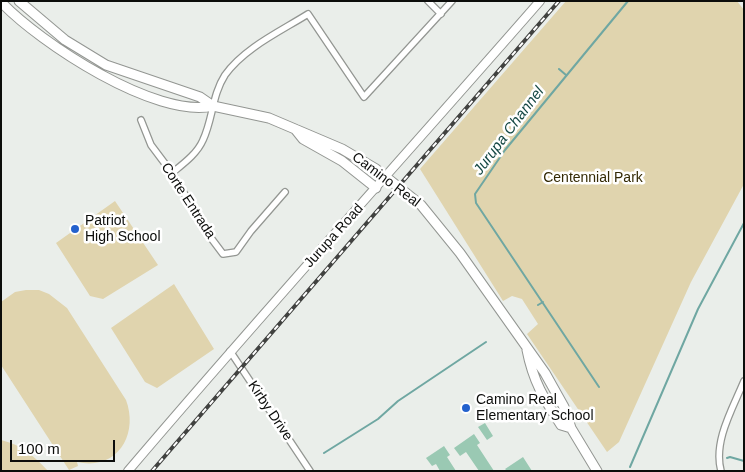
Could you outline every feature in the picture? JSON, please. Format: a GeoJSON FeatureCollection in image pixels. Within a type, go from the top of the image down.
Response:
{"type":"FeatureCollection","features":[{"type":"Feature","properties":{"kind":"main road"},"geometry":{"type":"LineString","coordinates":[[11,1],[24,12],[32,13]]}},
{"type":"Feature","properties":{"kind":"main road","name":"Camino Real"},"geometry":{"type":"LineString","coordinates":[[19,1],[65,40],[106,65],[153,83],[200,97],[213,106],[269,118],[293,128],[342,149],[404,190],[432,217],[460,253],[526,348],[564,407],[571,428],[597,471]]}},
{"type":"Feature","properties":{"kind":"main road","name":"Camino Real"},"geometry":{"type":"LineString","coordinates":[[1,2],[44,40],[112,81],[165,101],[199,109],[213,106]]}},
{"type":"Feature","properties":{"kind":"main road"},"geometry":{"type":"LineString","coordinates":[[293,128],[303,139],[342,160],[376,188]]}},
{"type":"Feature","properties":{"kind":"main road","name":"Camino Real"},"geometry":{"type":"LineString","coordinates":[[526,348],[538,388],[561,425],[571,428]]}},
{"type":"Feature","properties":{"kind":"street"},"geometry":{"type":"LineString","coordinates":[[428,1],[441,14]]}},
{"type":"Feature","properties":{"kind":"street"},"geometry":{"type":"LineString","coordinates":[[172,174],[188,161],[203,140],[218,87],[232,66],[254,48],[308,14],[364,97],[452,1]]}},
{"type":"Feature","properties":{"kind":"street","name":"Jurupa Road"},"geometry":{"type":"LineString","coordinates":[[128,471],[230,351],[540,1]]}},
{"type":"Feature","properties":{"kind":"street","name":"Corte Entrada"},"geometry":{"type":"LineString","coordinates":[[141,120],[151,145],[172,174],[211,238],[224,254],[236,252],[251,231],[286,192]]}},
{"type":"Feature","properties":{"kind":"street","name":"Kirby Drive"},"geometry":{"type":"LineString","coordinates":[[230,351],[310,471]]}},
{"type":"Feature","properties":{"kind":"street"},"geometry":{"type":"LineString","coordinates":[[721,471],[722,437],[744,381]]}},
{"type":"Feature","properties":{"kind":"green space","name":"Centennial Park"},"geometry":{"type":"Polygon","coordinates":[[[566,1],[737,1],[744,10],[744,184],[691,282],[619,442],[607,452],[527,334],[538,324],[522,299],[512,296],[503,301],[420,169],[566,1]]]}},
{"type":"Feature","properties":{"kind":"green space"},"geometry":{"type":"Polygon","coordinates":[[[115,201],[158,265],[103,299],[90,296],[56,243],[115,201]]]}},
{"type":"Feature","properties":{"kind":"green space"},"geometry":{"type":"Polygon","coordinates":[[[174,284],[214,349],[157,388],[145,382],[111,328],[174,284]]]}},
{"type":"Feature","properties":{"kind":"green space"},"geometry":{"type":"Polygon","coordinates":[[[39,290],[49,294],[67,308],[126,400],[129,413],[127,437],[114,456],[103,461],[91,463],[77,462],[78,466],[69,470],[1,365],[1,302],[15,292],[39,290]]]}},
{"type":"Feature","properties":{"kind":"green space"},"geometry":{"type":"Polygon","coordinates":[[[1,440],[27,452],[48,471],[1,471],[1,440]]]}},
{"type":"Feature","properties":{"kind":"building"},"geometry":{"type":"Polygon","coordinates":[[[485,423],[493,436],[487,440],[478,427],[485,423]]]}},
{"type":"Feature","properties":{"kind":"building"},"geometry":{"type":"Polygon","coordinates":[[[474,434],[480,443],[477,445],[494,471],[479,471],[466,452],[460,456],[454,448],[474,434]]]}},
{"type":"Feature","properties":{"kind":"building"},"geometry":{"type":"Polygon","coordinates":[[[444,446],[450,455],[447,457],[456,471],[440,471],[436,464],[432,466],[426,458],[444,446]]]}},
{"type":"Feature","properties":{"kind":"building"},"geometry":{"type":"Polygon","coordinates":[[[523,457],[532,471],[507,471],[505,469],[523,457]]]}},
{"type":"Feature","properties":{"kind":"waterway","name":"Jurupa Channel"},"geometry":{"type":"LineString","coordinates":[[599,387],[476,203],[475,194],[505,150],[628,1]]}},
{"type":"Feature","properties":{"kind":"waterway","name":"Jurupa Channel"},"geometry":{"type":"LineString","coordinates":[[559,69],[566,75]]}},
{"type":"Feature","properties":{"kind":"waterway"},"geometry":{"type":"LineString","coordinates":[[630,467],[698,309],[744,223]]}},
{"type":"Feature","properties":{"kind":"waterway","name":"Jurupa Channel"},"geometry":{"type":"LineString","coordinates":[[538,305],[543,302]]}},
{"type":"Feature","properties":{"kind":"waterway","name":"Jurupa Channel"},"geometry":{"type":"LineString","coordinates":[[324,453],[378,419],[398,401],[486,342]]}},
{"type":"Feature","properties":{"kind":"waterway"},"geometry":{"type":"LineString","coordinates":[[727,458],[730,457],[744,461]]}},
{"type":"Feature","properties":{"kind":"railway"},"geometry":{"type":"LineString","coordinates":[[152,471],[559,1]]}},
{"type":"Feature","properties":{"kind":"place","name":"Patriot High School"},"geometry":{"type":"Point","coordinates":[75,229]}},
{"type":"Feature","properties":{"kind":"place","name":"Camino Real Elementary School"},"geometry":{"type":"Point","coordinates":[466,408]}}]}
